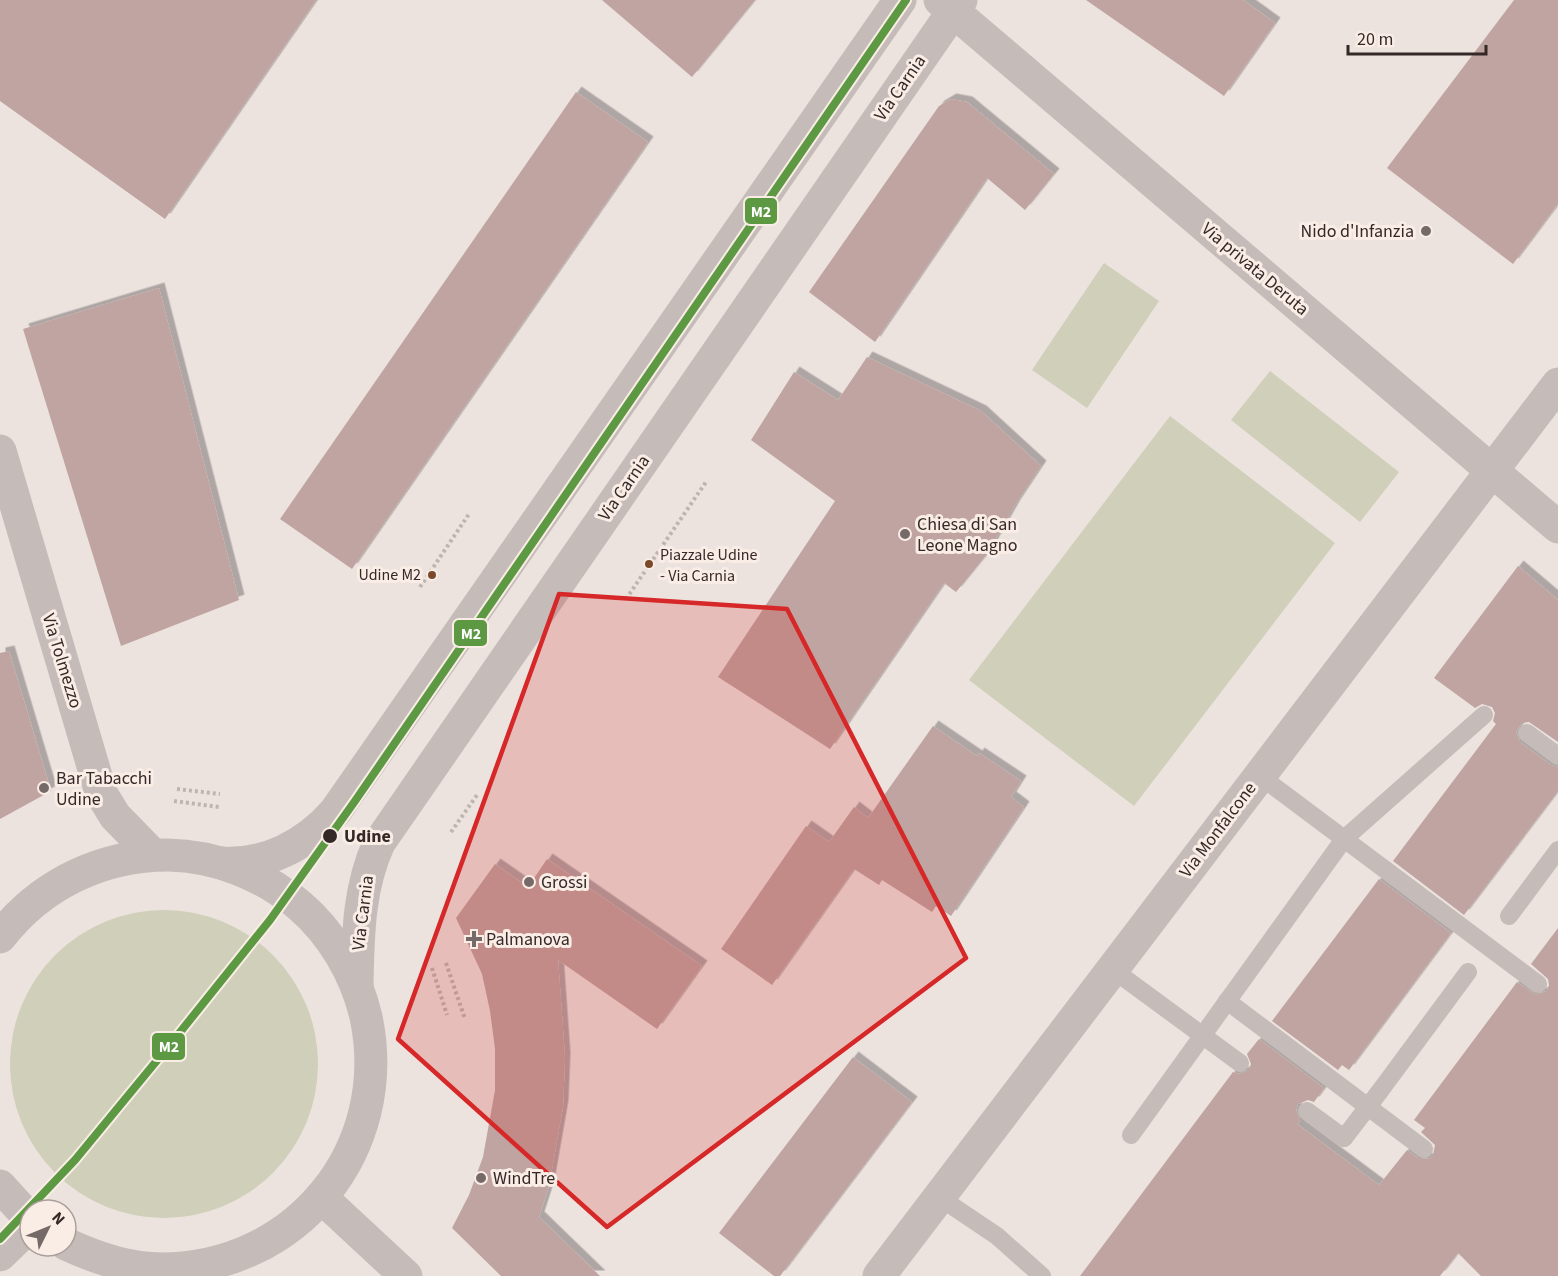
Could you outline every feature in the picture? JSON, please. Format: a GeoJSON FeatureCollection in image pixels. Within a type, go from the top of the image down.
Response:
{"type":"FeatureCollection","features":[{"type":"Feature","properties":{"kind":"street"},"geometry":{"type":"LineString","coordinates":[[0,937],[26,908],[62,882],[99,865],[153,855],[242,864],[288,850],[313,834],[335,812],[900,0]]}},
{"type":"Feature","properties":{"kind":"street","name":"Via privata Deruta"},"geometry":{"type":"LineString","coordinates":[[951,4],[1558,527]]}},
{"type":"Feature","properties":{"kind":"street","name":"Via Carnia"},"geometry":{"type":"LineString","coordinates":[[357,986],[358,927],[364,882],[379,843],[951,4]]}},
{"type":"Feature","properties":{"kind":"street","name":"Via Monfalcone"},"geometry":{"type":"LineString","coordinates":[[879,1276],[1558,384]]}},
{"type":"Feature","properties":{"kind":"street","name":"Via Tolmezzo"},"geometry":{"type":"LineString","coordinates":[[0,451],[101,793],[115,816],[153,855]]}},
{"type":"Feature","properties":{"kind":"street"},"geometry":{"type":"LineString","coordinates":[[78,1249],[119,1264],[161,1269],[194,1267],[236,1256],[270,1240],[313,1208],[350,1155],[360,1129],[367,1105],[371,1057],[369,1032],[357,986],[339,952],[308,913],[279,890],[242,870],[221,863]]}},
{"type":"Feature","properties":{"kind":"street"},"geometry":{"type":"LineString","coordinates":[[0,1186],[18,1206]]}},
{"type":"Feature","properties":{"kind":"street"},"geometry":{"type":"LineString","coordinates":[[322,1198],[406,1276]]}},
{"type":"Feature","properties":{"kind":"street"},"geometry":{"type":"LineString","coordinates":[[0,1256],[18,1238]]}},
{"type":"Feature","properties":{"kind":"lane"},"geometry":{"type":"LineString","coordinates":[[1131,1135],[1344,839],[1484,715]]}},
{"type":"Feature","properties":{"kind":"lane"},"geometry":{"type":"LineString","coordinates":[[1527,733],[1558,756]]}},
{"type":"Feature","properties":{"kind":"lane"},"geometry":{"type":"LineString","coordinates":[[1260,776],[1538,984]]}},
{"type":"Feature","properties":{"kind":"lane"},"geometry":{"type":"LineString","coordinates":[[1509,916],[1558,850]]}},
{"type":"Feature","properties":{"kind":"lane"},"geometry":{"type":"LineString","coordinates":[[1112,969],[1240,1062]]}},
{"type":"Feature","properties":{"kind":"lane"},"geometry":{"type":"LineString","coordinates":[[1307,1111],[1344,1138],[1468,972]]}},
{"type":"Feature","properties":{"kind":"lane"},"geometry":{"type":"LineString","coordinates":[[1227,1001],[1424,1149]]}},
{"type":"Feature","properties":{"kind":"lane"},"geometry":{"type":"LineString","coordinates":[[939,1197],[997,1236],[1042,1276]]}},
{"type":"Feature","properties":{"kind":"path"},"geometry":{"type":"LineString","coordinates":[[626,598],[706,482]]}},
{"type":"Feature","properties":{"kind":"path"},"geometry":{"type":"LineString","coordinates":[[420,587],[470,514]]}},
{"type":"Feature","properties":{"kind":"path"},"geometry":{"type":"LineString","coordinates":[[177,789],[220,794]]}},
{"type":"Feature","properties":{"kind":"path"},"geometry":{"type":"LineString","coordinates":[[451,832],[477,795]]}},
{"type":"Feature","properties":{"kind":"path"},"geometry":{"type":"LineString","coordinates":[[174,801],[219,807]]}},
{"type":"Feature","properties":{"kind":"path"},"geometry":{"type":"LineString","coordinates":[[446,963],[465,1018]]}},
{"type":"Feature","properties":{"kind":"path"},"geometry":{"type":"LineString","coordinates":[[432,968],[447,1015]]}},
{"type":"Feature","properties":{"kind":"highlighted area"},"geometry":{"type":"Polygon","coordinates":[[[559,594],[787,609],[966,958],[607,1227],[398,1039],[559,594]]]}},
{"type":"Feature","properties":{"kind":"green space"},"geometry":{"type":"Polygon","coordinates":[[[1104,263],[1159,301],[1087,408],[1032,370],[1104,263]]]}},
{"type":"Feature","properties":{"kind":"green space"},"geometry":{"type":"Polygon","coordinates":[[[1270,371],[1399,472],[1360,522],[1231,420],[1270,371]]]}},
{"type":"Feature","properties":{"kind":"green space"},"geometry":{"type":"Polygon","coordinates":[[[1170,416],[1335,543],[1134,806],[969,680],[1170,416]]]}},
{"type":"Feature","properties":{"kind":"green space"},"geometry":{"type":"Polygon","coordinates":[[[149,910],[179,910],[209,916],[237,928],[262,945],[283,966],[300,991],[312,1019],[318,1049],[318,1079],[307,1123],[292,1150],[273,1173],[250,1192],[223,1207],[179,1218],[149,1218],[119,1212],[91,1200],[66,1183],[45,1162],[28,1137],[16,1109],[10,1079],[10,1049],[16,1019],[28,991],[45,966],[66,945],[91,928],[119,916],[149,910]]]}},
{"type":"Feature","properties":{"kind":"building"},"geometry":{"type":"Polygon","coordinates":[[[0,0],[316,0],[165,219],[0,101],[0,0]]]}},
{"type":"Feature","properties":{"kind":"building"},"geometry":{"type":"Polygon","coordinates":[[[602,0],[755,0],[692,77],[602,0]]]}},
{"type":"Feature","properties":{"kind":"building"},"geometry":{"type":"Polygon","coordinates":[[[1086,0],[1243,0],[1275,23],[1224,96],[1086,0]]]}},
{"type":"Feature","properties":{"kind":"building"},"geometry":{"type":"Polygon","coordinates":[[[1514,0],[1558,0],[1558,204],[1513,264],[1387,168],[1514,0]]]}},
{"type":"Feature","properties":{"kind":"building"},"geometry":{"type":"Polygon","coordinates":[[[576,92],[648,142],[352,569],[280,519],[576,92]]]}},
{"type":"Feature","properties":{"kind":"building"},"geometry":{"type":"Polygon","coordinates":[[[951,99],[967,102],[1054,174],[1025,210],[987,178],[875,342],[809,292],[939,106],[951,99]]]}},
{"type":"Feature","properties":{"kind":"building"},"geometry":{"type":"Polygon","coordinates":[[[159,288],[239,600],[121,646],[23,329],[159,288]]]}},
{"type":"Feature","properties":{"kind":"building","name":"Chiesa di San Leone Magno"},"geometry":{"type":"Polygon","coordinates":[[[867,357],[981,411],[1041,466],[987,554],[956,592],[944,583],[830,749],[718,677],[835,501],[751,440],[794,372],[838,400],[867,357]]]}},
{"type":"Feature","properties":{"kind":"building"},"geometry":{"type":"Polygon","coordinates":[[[1518,566],[1558,600],[1558,742],[1529,722],[1522,723],[1516,732],[1520,742],[1551,765],[1558,767],[1558,791],[1464,915],[1393,861],[1496,724],[1493,721],[1495,713],[1492,707],[1482,704],[1475,708],[1434,678],[1518,566]]]}},
{"type":"Feature","properties":{"kind":"building"},"geometry":{"type":"Polygon","coordinates":[[[9,651],[51,791],[0,819],[0,653],[9,651]]]}},
{"type":"Feature","properties":{"kind":"building"},"geometry":{"type":"Polygon","coordinates":[[[933,726],[977,756],[979,753],[1021,781],[1011,797],[1024,807],[951,916],[936,906],[932,912],[882,880],[879,885],[854,869],[772,985],[721,949],[806,826],[829,842],[854,807],[868,818],[933,726]]]}},
{"type":"Feature","properties":{"kind":"building"},"geometry":{"type":"Polygon","coordinates":[[[547,859],[702,966],[657,1029],[558,960],[565,1058],[563,1106],[549,1186],[539,1217],[600,1276],[501,1276],[452,1228],[469,1195],[483,1157],[495,1090],[495,1049],[482,974],[456,918],[495,864],[528,887],[547,859]]]}},
{"type":"Feature","properties":{"kind":"building"},"geometry":{"type":"Polygon","coordinates":[[[1379,879],[1451,933],[1349,1070],[1342,1065],[1338,1070],[1272,1021],[1379,879]]]}},
{"type":"Feature","properties":{"kind":"building"},"geometry":{"type":"Polygon","coordinates":[[[1558,928],[1558,1276],[1481,1276],[1458,1253],[1440,1276],[1080,1276],[1233,1072],[1239,1074],[1249,1070],[1251,1064],[1247,1054],[1259,1039],[1324,1088],[1314,1102],[1308,1100],[1298,1104],[1296,1110],[1300,1120],[1297,1124],[1379,1185],[1407,1150],[1418,1158],[1429,1159],[1433,1155],[1435,1145],[1421,1132],[1425,1128],[1414,1120],[1517,982],[1536,995],[1547,991],[1548,979],[1531,964],[1558,928]]]}},
{"type":"Feature","properties":{"kind":"building"},"geometry":{"type":"Polygon","coordinates":[[[853,1057],[912,1102],[780,1276],[774,1276],[719,1233],[853,1057]]]}},
{"type":"Feature","properties":{"kind":"metro line","name":"M2"},"geometry":{"type":"LineString","coordinates":[[0,1239],[75,1160],[270,920],[355,801],[906,0]]}},
{"type":"Feature","properties":{"kind":"place","name":"Nido d'Infanzia"},"geometry":{"type":"Point","coordinates":[1426,231]}},
{"type":"Feature","properties":{"kind":"place","name":"Chiesa di San Leone Magno"},"geometry":{"type":"Point","coordinates":[905,534]}},
{"type":"Feature","properties":{"kind":"place","name":"Piazzale Udine - Via Carnia"},"geometry":{"type":"Point","coordinates":[649,564]}},
{"type":"Feature","properties":{"kind":"place","name":"Udine M2"},"geometry":{"type":"Point","coordinates":[432,575]}},
{"type":"Feature","properties":{"kind":"place","name":"Bar Tabacchi Udine"},"geometry":{"type":"Point","coordinates":[44,788]}},
{"type":"Feature","properties":{"kind":"place","name":"Udine"},"geometry":{"type":"Point","coordinates":[330,836]}},
{"type":"Feature","properties":{"kind":"place","name":"Grossi"},"geometry":{"type":"Point","coordinates":[529,882]}},
{"type":"Feature","properties":{"kind":"place","name":"Palmanova"},"geometry":{"type":"Point","coordinates":[474,939]}},
{"type":"Feature","properties":{"kind":"place","name":"WindTre"},"geometry":{"type":"Point","coordinates":[481,1178]}}]}
